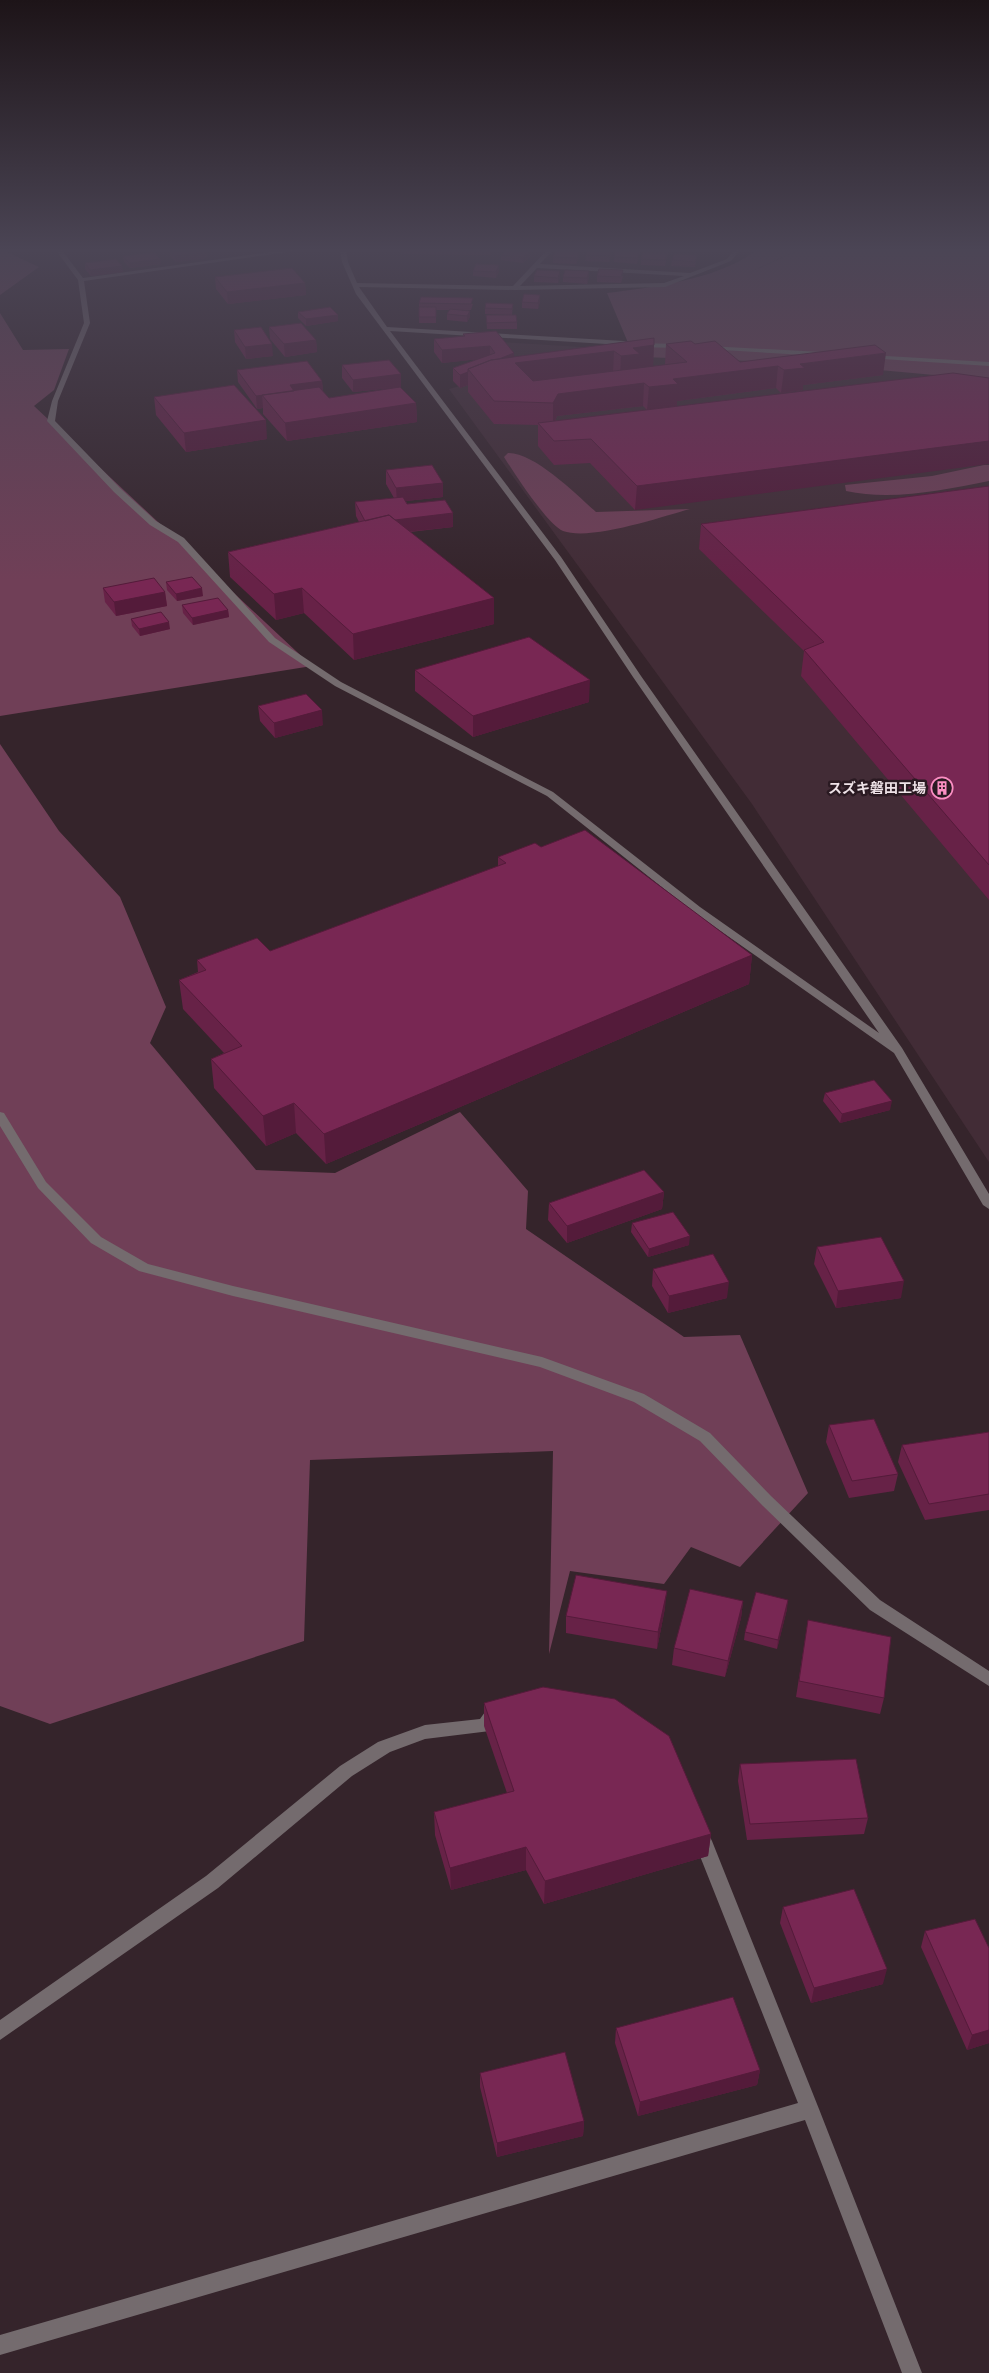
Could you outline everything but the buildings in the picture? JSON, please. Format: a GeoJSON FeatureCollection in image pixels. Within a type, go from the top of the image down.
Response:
{"type":"FeatureCollection","features":[{"type":"Feature","properties":{"kind":"street"},"geometry":{"type":"LineString","coordinates":[[72,360],[55,401],[51,421],[117,490],[153,523],[181,540],[272,640],[338,684],[550,794],[696,909],[898,1051]]}},
{"type":"Feature","properties":{"kind":"street"},"geometry":{"type":"LineString","coordinates":[[408,360],[558,559],[637,677],[898,1051],[989,1205]]}},
{"type":"Feature","properties":{"kind":"street"},"geometry":{"type":"LineString","coordinates":[[910,360],[989,364]]}},
{"type":"Feature","properties":{"kind":"street"},"geometry":{"type":"LineString","coordinates":[[0,1116],[42,1185],[96,1240],[144,1268],[233,1291],[542,1362],[639,1398],[705,1437],[766,1500],[875,1605],[989,1679]]}},
{"type":"Feature","properties":{"kind":"street"},"geometry":{"type":"LineString","coordinates":[[0,2031],[212,1882],[346,1770],[384,1747],[425,1732],[484,1726],[491,1717],[508,1715]]}},
{"type":"Feature","properties":{"kind":"street"},"geometry":{"type":"LineString","coordinates":[[698,1828],[810,2109],[912,2373]]}},
{"type":"Feature","properties":{"kind":"street"},"geometry":{"type":"LineString","coordinates":[[0,2345],[810,2109]]}},
{"type":"Feature","properties":{"kind":"shaded area"},"geometry":{"type":"Polygon","coordinates":[[[0,360],[65,360],[54,390],[34,406],[312,666],[0,716],[0,360]]]}},
{"type":"Feature","properties":{"kind":"shaded area"},"geometry":{"type":"Polygon","coordinates":[[[511,360],[989,360],[989,1162],[752,804],[449,389],[517,370],[511,360]]]}},
{"type":"Feature","properties":{"kind":"shaded area"},"geometry":{"type":"Polygon","coordinates":[[[716,360],[989,360],[989,380],[803,363],[716,360]]]}},
{"type":"Feature","properties":{"kind":"shaded area"},"geometry":{"type":"Polygon","coordinates":[[[508,453],[530,459],[542,467],[596,512],[690,509],[608,531],[575,533],[563,531],[548,519],[523,486],[504,457],[508,453]]]}},
{"type":"Feature","properties":{"kind":"shaded area"},"geometry":{"type":"Polygon","coordinates":[[[989,465],[989,481],[936,491],[899,495],[863,494],[846,491],[845,485],[932,476],[989,465]]]}},
{"type":"Feature","properties":{"kind":"shaded area"},"geometry":{"type":"Polygon","coordinates":[[[0,744],[59,831],[120,897],[166,1007],[150,1043],[256,1170],[335,1173],[460,1112],[528,1191],[526,1229],[684,1337],[740,1335],[808,1493],[740,1567],[691,1547],[664,1584],[570,1571],[549,1654],[553,1451],[310,1460],[304,1641],[50,1724],[0,1706],[0,744]]]}},
{"type":"Feature","properties":{"kind":"place","name":"スズキ磐田工場"},"geometry":{"type":"Point","coordinates":[942,788]}}]}
